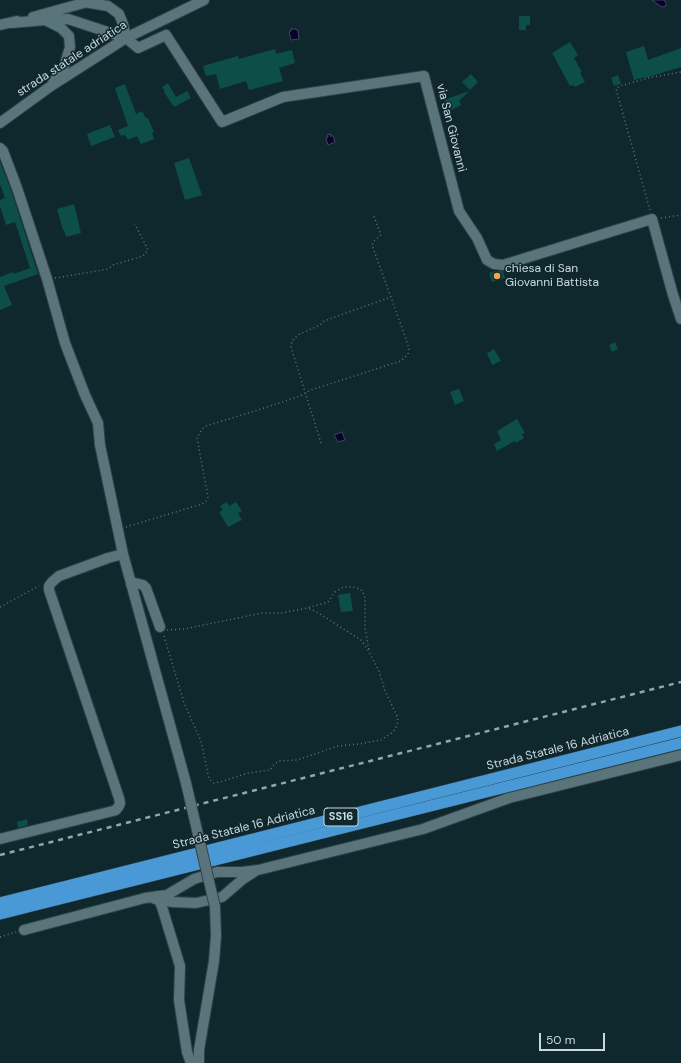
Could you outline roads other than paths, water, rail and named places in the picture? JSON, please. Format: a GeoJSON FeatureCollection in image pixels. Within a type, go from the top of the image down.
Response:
{"type":"FeatureCollection","features":[{"type":"Feature","properties":{"kind":"highway","name":"Strada Statale 16 Adriatica"},"geometry":{"type":"LineString","coordinates":[[0,903],[681,731]]}},
{"type":"Feature","properties":{"kind":"highway","name":"Strada Statale 16 Adriatica"},"geometry":{"type":"LineString","coordinates":[[0,914],[681,743]]}},
{"type":"Feature","properties":{"kind":"street","name":"strada statale adriatica"},"geometry":{"type":"LineString","coordinates":[[0,123],[51,86],[126,38],[204,0]]}},
{"type":"Feature","properties":{"kind":"street"},"geometry":{"type":"LineString","coordinates":[[0,25],[89,1],[108,6],[119,14],[126,38]]}},
{"type":"Feature","properties":{"kind":"street"},"geometry":{"type":"LineString","coordinates":[[11,22],[68,19],[126,38]]}},
{"type":"Feature","properties":{"kind":"street"},"geometry":{"type":"LineString","coordinates":[[45,20],[61,28],[69,36],[70,47],[65,64],[51,86]]}},
{"type":"Feature","properties":{"kind":"street","name":"via San Giovanni"},"geometry":{"type":"LineString","coordinates":[[126,38],[138,48],[166,35],[222,122],[283,97],[424,76],[459,211],[477,238],[487,260],[494,264],[503,265],[652,219],[681,319]]}},
{"type":"Feature","properties":{"kind":"street"},"geometry":{"type":"LineString","coordinates":[[0,148],[3,151],[17,188],[47,279],[65,343],[85,395],[98,423],[100,445],[123,554],[186,783],[215,907],[216,936],[214,961],[199,1050],[199,1063]]}},
{"type":"Feature","properties":{"kind":"street"},"geometry":{"type":"LineString","coordinates":[[0,839],[113,811],[119,806],[119,798],[49,590],[49,586],[59,576],[123,554]]}},
{"type":"Feature","properties":{"kind":"street"},"geometry":{"type":"LineString","coordinates":[[131,584],[135,582],[146,588],[160,627]]}},
{"type":"Feature","properties":{"kind":"street"},"geometry":{"type":"LineString","coordinates":[[158,898],[167,895],[194,879],[217,872],[242,872],[258,870],[423,829],[508,798],[681,755]]}},
{"type":"Feature","properties":{"kind":"street"},"geometry":{"type":"LineString","coordinates":[[24,930],[145,898],[158,898],[173,902],[196,903],[222,897],[243,879],[258,870]]}},
{"type":"Feature","properties":{"kind":"street"},"geometry":{"type":"LineString","coordinates":[[158,898],[180,966],[179,1000],[187,1052],[191,1063]]}},
{"type":"Feature","properties":{"kind":"railway"},"geometry":{"type":"LineString","coordinates":[[0,855],[681,682]]}},
{"type":"Feature","properties":{"kind":"place","name":"chiesa di San Giovanni Battista"},"geometry":{"type":"Point","coordinates":[497,276]}}]}
